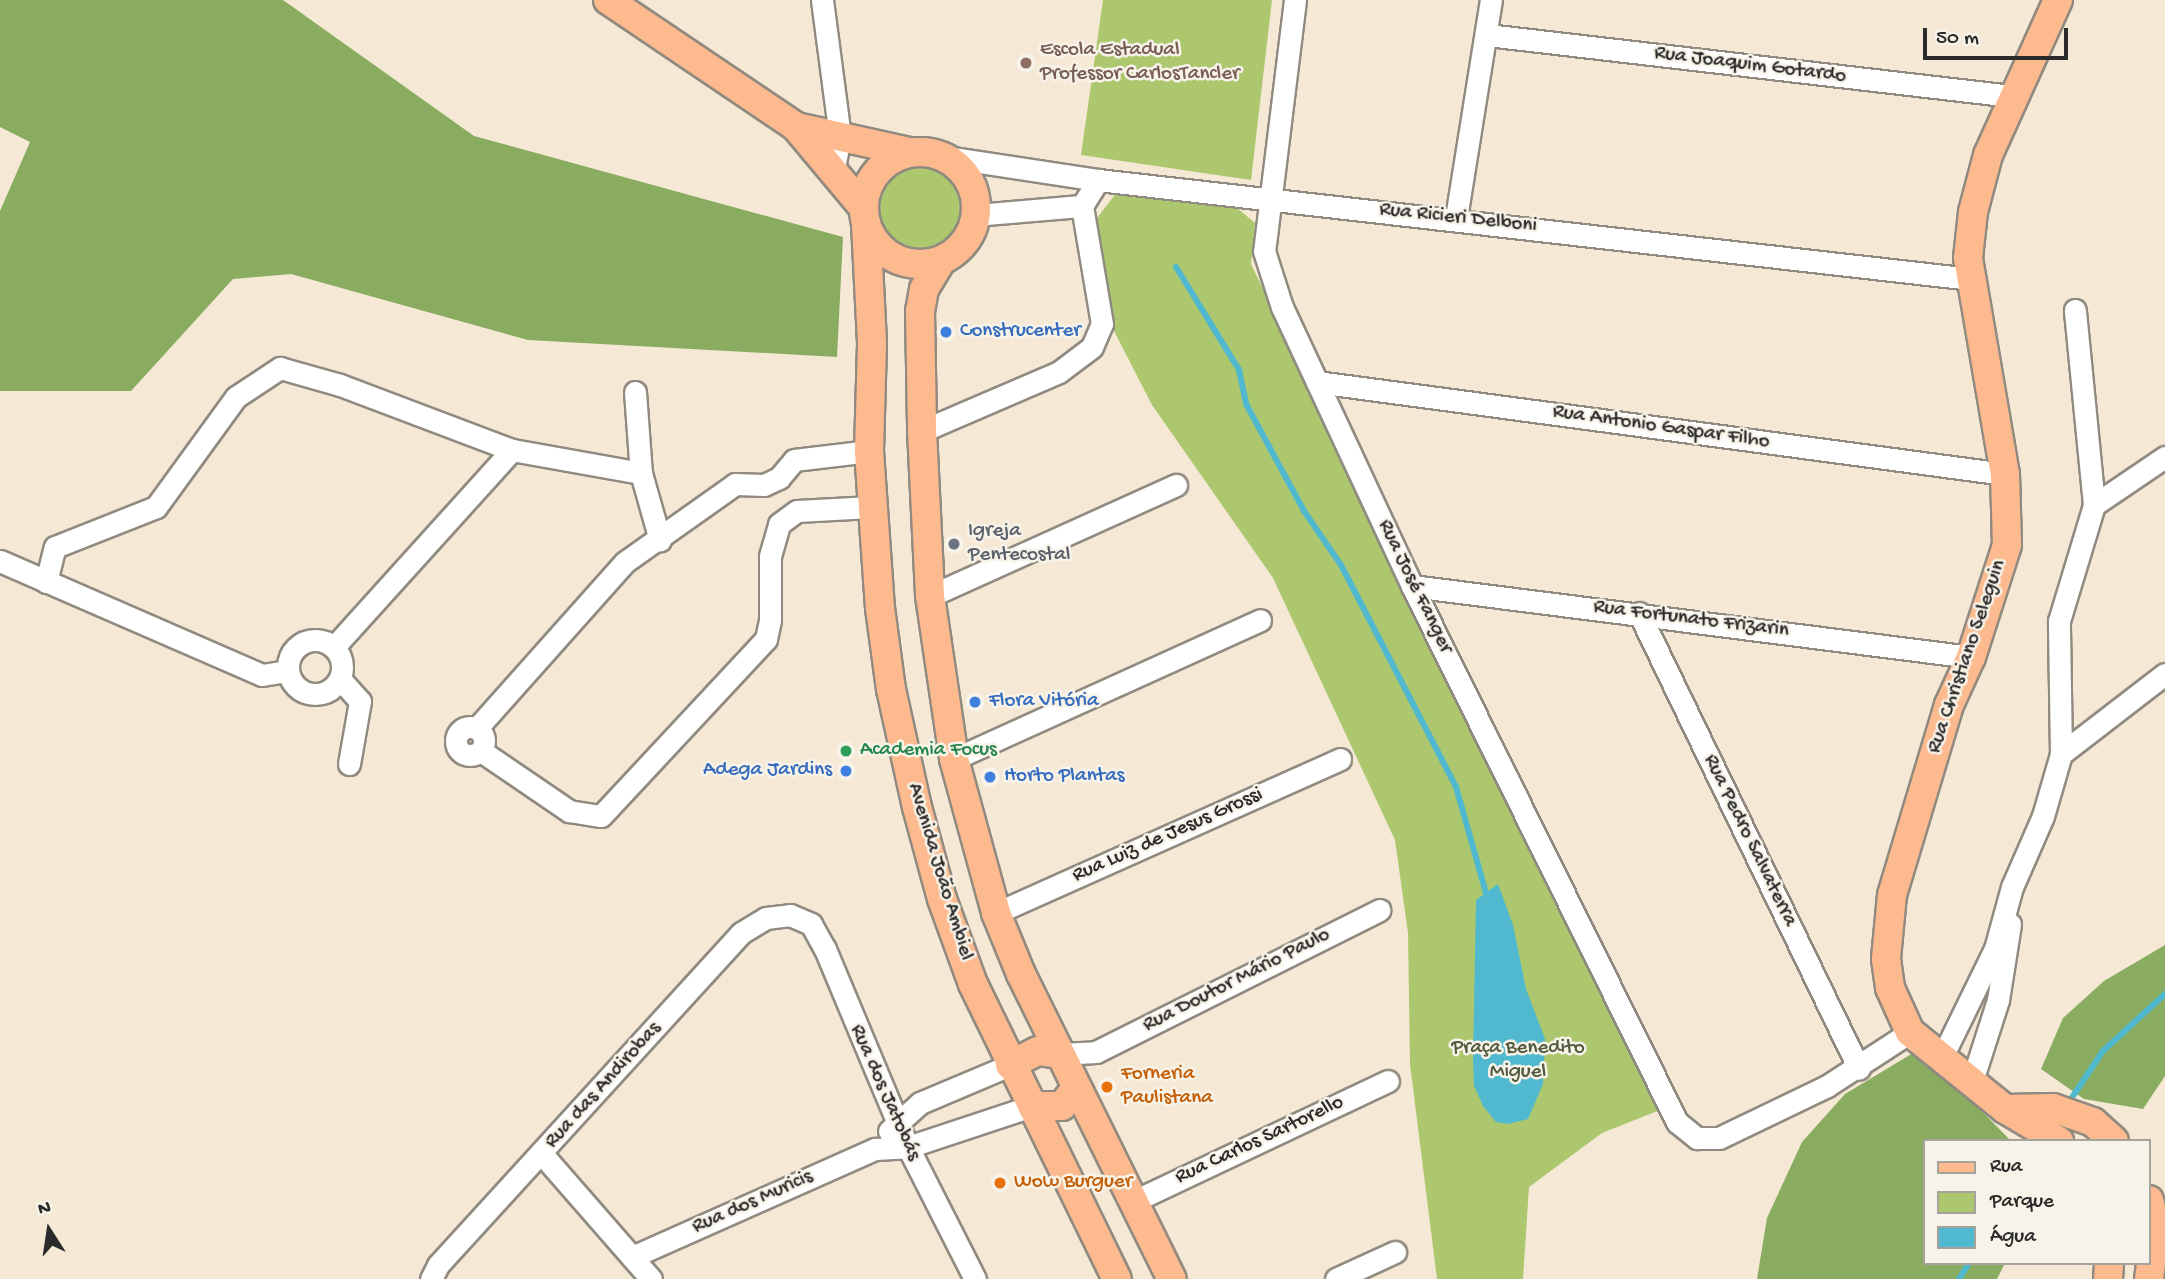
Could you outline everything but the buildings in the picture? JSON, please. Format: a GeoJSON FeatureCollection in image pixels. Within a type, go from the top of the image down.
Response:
{"type":"FeatureCollection","features":[{"type":"Feature","properties":{"kind":"main road"},"geometry":{"type":"LineString","coordinates":[[608,0],[796,127],[834,169],[887,255],[914,264],[942,261]]}},
{"type":"Feature","properties":{"kind":"main road","name":"Rua Christiano Seleguin"},"geometry":{"type":"LineString","coordinates":[[2056,1139],[2005,1109],[1910,1032],[1890,988],[1887,924],[1949,705],[1971,657],[2007,545],[2005,474],[1968,258],[1973,212],[1988,156],[2012,96],[2058,0]]}},
{"type":"Feature","properties":{"kind":"main road"},"geometry":{"type":"LineString","coordinates":[[796,127],[910,152],[946,157],[972,184],[976,215]]}},
{"type":"Feature","properties":{"kind":"main road","name":"Avenida João Ambiel"},"geometry":{"type":"LineString","coordinates":[[910,152],[877,171],[864,216],[872,344],[869,451],[871,508],[891,689],[917,807],[942,899],[973,984],[1010,1065],[1117,1279]]}},
{"type":"Feature","properties":{"kind":"main road","name":"Avenida João Ambiel"},"geometry":{"type":"LineString","coordinates":[[976,215],[969,237],[942,261],[924,289],[920,311],[922,431],[930,596],[954,759],[996,913],[1076,1088],[1172,1279]]}},
{"type":"Feature","properties":{"kind":"main road"},"geometry":{"type":"LineString","coordinates":[[1010,1065],[1038,1051],[1060,1054]]}},
{"type":"Feature","properties":{"kind":"main road"},"geometry":{"type":"LineString","coordinates":[[1032,1106],[1062,1106],[1076,1088]]}},
{"type":"Feature","properties":{"kind":"main road"},"geometry":{"type":"LineString","coordinates":[[2005,1109],[2053,1108],[2093,1122],[2113,1139]]}},
{"type":"Feature","properties":{"kind":"main road"},"geometry":{"type":"LineString","coordinates":[[2068,1139],[2075,1129],[2093,1122]]}},
{"type":"Feature","properties":{"kind":"main road"},"geometry":{"type":"LineString","coordinates":[[2150,1279],[2157,1213]]}},
{"type":"Feature","properties":{"kind":"street"},"geometry":{"type":"LineString","coordinates":[[822,0],[840,137],[834,169]]}},
{"type":"Feature","properties":{"kind":"street","name":"Rua José Fanger"},"geometry":{"type":"LineString","coordinates":[[1294,0],[1264,251],[1282,307],[1412,586],[1677,1122],[1697,1138],[1719,1138],[1859,1069]]}},
{"type":"Feature","properties":{"kind":"street"},"geometry":{"type":"LineString","coordinates":[[1456,218],[1491,0]]}},
{"type":"Feature","properties":{"kind":"street","name":"Rua Joaquim Gotardo"},"geometry":{"type":"LineString","coordinates":[[1487,36],[2012,96]]}},
{"type":"Feature","properties":{"kind":"street","name":"Rua Ricieri Delboni"},"geometry":{"type":"LineString","coordinates":[[946,157],[1098,180],[1456,218],[1971,279]]}},
{"type":"Feature","properties":{"kind":"street"},"geometry":{"type":"LineString","coordinates":[[922,431],[1059,372],[1092,347],[1102,324],[1082,206],[1098,180]]}},
{"type":"Feature","properties":{"kind":"street"},"geometry":{"type":"LineString","coordinates":[[976,215],[1082,206]]}},
{"type":"Feature","properties":{"kind":"street"},"geometry":{"type":"LineString","coordinates":[[1942,1057],[1994,949],[2012,887],[2042,816],[2061,754],[2059,621],[2094,505],[2075,310]]}},
{"type":"Feature","properties":{"kind":"street"},"geometry":{"type":"LineString","coordinates":[[46,582],[55,547],[156,507],[236,397],[280,368],[340,385],[512,450],[641,473]]}},
{"type":"Feature","properties":{"kind":"street","name":"Rua Antonio Gaspar Filho"},"geometry":{"type":"LineString","coordinates":[[1317,382],[2005,474]]}},
{"type":"Feature","properties":{"kind":"street"},"geometry":{"type":"LineString","coordinates":[[635,392],[641,473],[660,540]]}},
{"type":"Feature","properties":{"kind":"street"},"geometry":{"type":"LineString","coordinates":[[334,647],[512,450]]}},
{"type":"Feature","properties":{"kind":"street"},"geometry":{"type":"LineString","coordinates":[[869,451],[794,460],[779,478],[764,485],[735,484],[660,540],[625,562],[477,729],[459,732],[456,744],[469,756],[481,751],[569,811],[601,816],[766,639],[770,620],[770,556],[779,524],[797,511],[871,508]]}},
{"type":"Feature","properties":{"kind":"street"},"geometry":{"type":"LineString","coordinates":[[2094,505],[2165,457]]}},
{"type":"Feature","properties":{"kind":"street"},"geometry":{"type":"LineString","coordinates":[[930,596],[1176,485]]}},
{"type":"Feature","properties":{"kind":"street"},"geometry":{"type":"LineString","coordinates":[[0,561],[262,675],[288,671]]}},
{"type":"Feature","properties":{"kind":"street","name":"Rua Fortunato Frizarin"},"geometry":{"type":"LineString","coordinates":[[1412,586],[1971,657]]}},
{"type":"Feature","properties":{"kind":"street","name":"Rua Pedro Salvaterra"},"geometry":{"type":"LineString","coordinates":[[1639,613],[1859,1069]]}},
{"type":"Feature","properties":{"kind":"street"},"geometry":{"type":"LineString","coordinates":[[954,759],[1261,620]]}},
{"type":"Feature","properties":{"kind":"street"},"geometry":{"type":"LineString","coordinates":[[319,640],[334,647],[342,662],[340,679],[328,691],[312,694],[296,686],[288,671],[290,655],[302,643],[319,640]]}},
{"type":"Feature","properties":{"kind":"street"},"geometry":{"type":"LineString","coordinates":[[2061,754],[2165,674]]}},
{"type":"Feature","properties":{"kind":"street"},"geometry":{"type":"LineString","coordinates":[[340,679],[360,701],[349,764]]}},
{"type":"Feature","properties":{"kind":"street","name":"Rua Luiz de Jesus Grossi"},"geometry":{"type":"LineString","coordinates":[[996,913],[1340,759]]}},
{"type":"Feature","properties":{"kind":"street"},"geometry":{"type":"LineString","coordinates":[[1972,1081],[2009,953],[2012,887]]}},
{"type":"Feature","properties":{"kind":"street","name":"Rua Doutor Mário Paulo"},"geometry":{"type":"LineString","coordinates":[[1060,1054],[1096,1052],[1379,909]]}},
{"type":"Feature","properties":{"kind":"street","name":"Rua dos Jatobás"},"geometry":{"type":"LineString","coordinates":[[790,915],[811,924],[825,949],[908,1147],[975,1279]]}},
{"type":"Feature","properties":{"kind":"street","name":"Rua das Andirobas"},"geometry":{"type":"LineString","coordinates":[[431,1279],[438,1265],[741,933],[766,918],[790,915]]}},
{"type":"Feature","properties":{"kind":"street"},"geometry":{"type":"LineString","coordinates":[[1859,1069],[1910,1032]]}},
{"type":"Feature","properties":{"kind":"street"},"geometry":{"type":"LineString","coordinates":[[1076,1088],[1096,1052]]}},
{"type":"Feature","properties":{"kind":"street","name":"Rua dos Muricis"},"geometry":{"type":"LineString","coordinates":[[875,1149],[897,1122],[920,1103],[1010,1065]]}},
{"type":"Feature","properties":{"kind":"street","name":"Rua Carlos Sartorello"},"geometry":{"type":"LineString","coordinates":[[1132,1202],[1388,1081]]}},
{"type":"Feature","properties":{"kind":"street","name":"Rua dos Muricis"},"geometry":{"type":"LineString","coordinates":[[632,1257],[875,1149],[908,1147],[1032,1106]]}},
{"type":"Feature","properties":{"kind":"street"},"geometry":{"type":"LineString","coordinates":[[542,1154],[651,1279]]}},
{"type":"Feature","properties":{"kind":"street"},"geometry":{"type":"LineString","coordinates":[[1336,1279],[1395,1252]]}},
{"type":"Feature","properties":{"kind":"green space"},"geometry":{"type":"Polygon","coordinates":[[[0,0],[283,0],[474,136],[843,237],[837,357],[528,340],[291,274],[233,279],[131,391],[0,391],[0,211],[30,142],[0,127],[0,0]]]}},
{"type":"Feature","properties":{"kind":"green space"},"geometry":{"type":"Polygon","coordinates":[[[1103,0],[1272,0],[1251,180],[1081,155],[1103,0]]]}},
{"type":"Feature","properties":{"kind":"green space"},"geometry":{"type":"Polygon","coordinates":[[[922,162],[939,166],[954,175],[963,190],[967,207],[963,224],[954,239],[939,248],[922,252],[905,248],[890,239],[881,224],[877,207],[881,190],[890,175],[905,166],[922,162]]]}},
{"type":"Feature","properties":{"kind":"green space","name":"Praça Benedito Miguel"},"geometry":{"type":"Polygon","coordinates":[[[1117,192],[1236,207],[1255,223],[1251,264],[1660,1110],[1602,1133],[1529,1187],[1523,1279],[1437,1279],[1410,1064],[1408,933],[1395,840],[1273,578],[1152,405],[1114,331],[1097,218],[1117,192]]]}},
{"type":"Feature","properties":{"kind":"green space"},"geometry":{"type":"Polygon","coordinates":[[[2165,945],[2165,1076],[2143,1109],[2084,1099],[2041,1069],[2063,1018],[2104,981],[2165,945]]]}},
{"type":"Feature","properties":{"kind":"green space"},"geometry":{"type":"Polygon","coordinates":[[[1913,1053],[1967,1096],[2009,1139],[1924,1139],[1924,1265],[2004,1265],[1997,1279],[1757,1279],[1767,1218],[1802,1142],[1845,1094],[1913,1053]]]}},
{"type":"Feature","properties":{"kind":"water"},"geometry":{"type":"Polygon","coordinates":[[[1498,884],[1513,925],[1526,989],[1545,1039],[1543,1084],[1528,1119],[1508,1124],[1496,1122],[1483,1106],[1474,1086],[1476,900],[1498,884]]]}},
{"type":"Feature","properties":{"kind":"waterway"},"geometry":{"type":"LineString","coordinates":[[1176,267],[1239,370],[1246,404],[1304,511],[1341,565],[1456,787],[1486,893]]}},
{"type":"Feature","properties":{"kind":"waterway"},"geometry":{"type":"LineString","coordinates":[[2071,1099],[2103,1051],[2165,994]]}},
{"type":"Feature","properties":{"kind":"waterway"},"geometry":{"type":"LineString","coordinates":[[1959,1279],[1968,1265]]}},
{"type":"Feature","properties":{"kind":"place","name":"Escola Estadual Professor CarlosTancler"},"geometry":{"type":"Point","coordinates":[1026,63]}},
{"type":"Feature","properties":{"kind":"place","name":"Construcenter"},"geometry":{"type":"Point","coordinates":[946,332]}},
{"type":"Feature","properties":{"kind":"place","name":"Igreja Pentecostal"},"geometry":{"type":"Point","coordinates":[954,544]}},
{"type":"Feature","properties":{"kind":"place","name":"Flora Vitória"},"geometry":{"type":"Point","coordinates":[975,702]}},
{"type":"Feature","properties":{"kind":"place","name":"Academia Focus"},"geometry":{"type":"Point","coordinates":[846,751]}},
{"type":"Feature","properties":{"kind":"place","name":"Adega Jardins"},"geometry":{"type":"Point","coordinates":[846,771]}},
{"type":"Feature","properties":{"kind":"place","name":"Horto Plantas"},"geometry":{"type":"Point","coordinates":[990,777]}},
{"type":"Feature","properties":{"kind":"place","name":"Forneria Paulistana"},"geometry":{"type":"Point","coordinates":[1107,1087]}},
{"type":"Feature","properties":{"kind":"place","name":"Wow Burguer"},"geometry":{"type":"Point","coordinates":[1000,1183]}}]}
